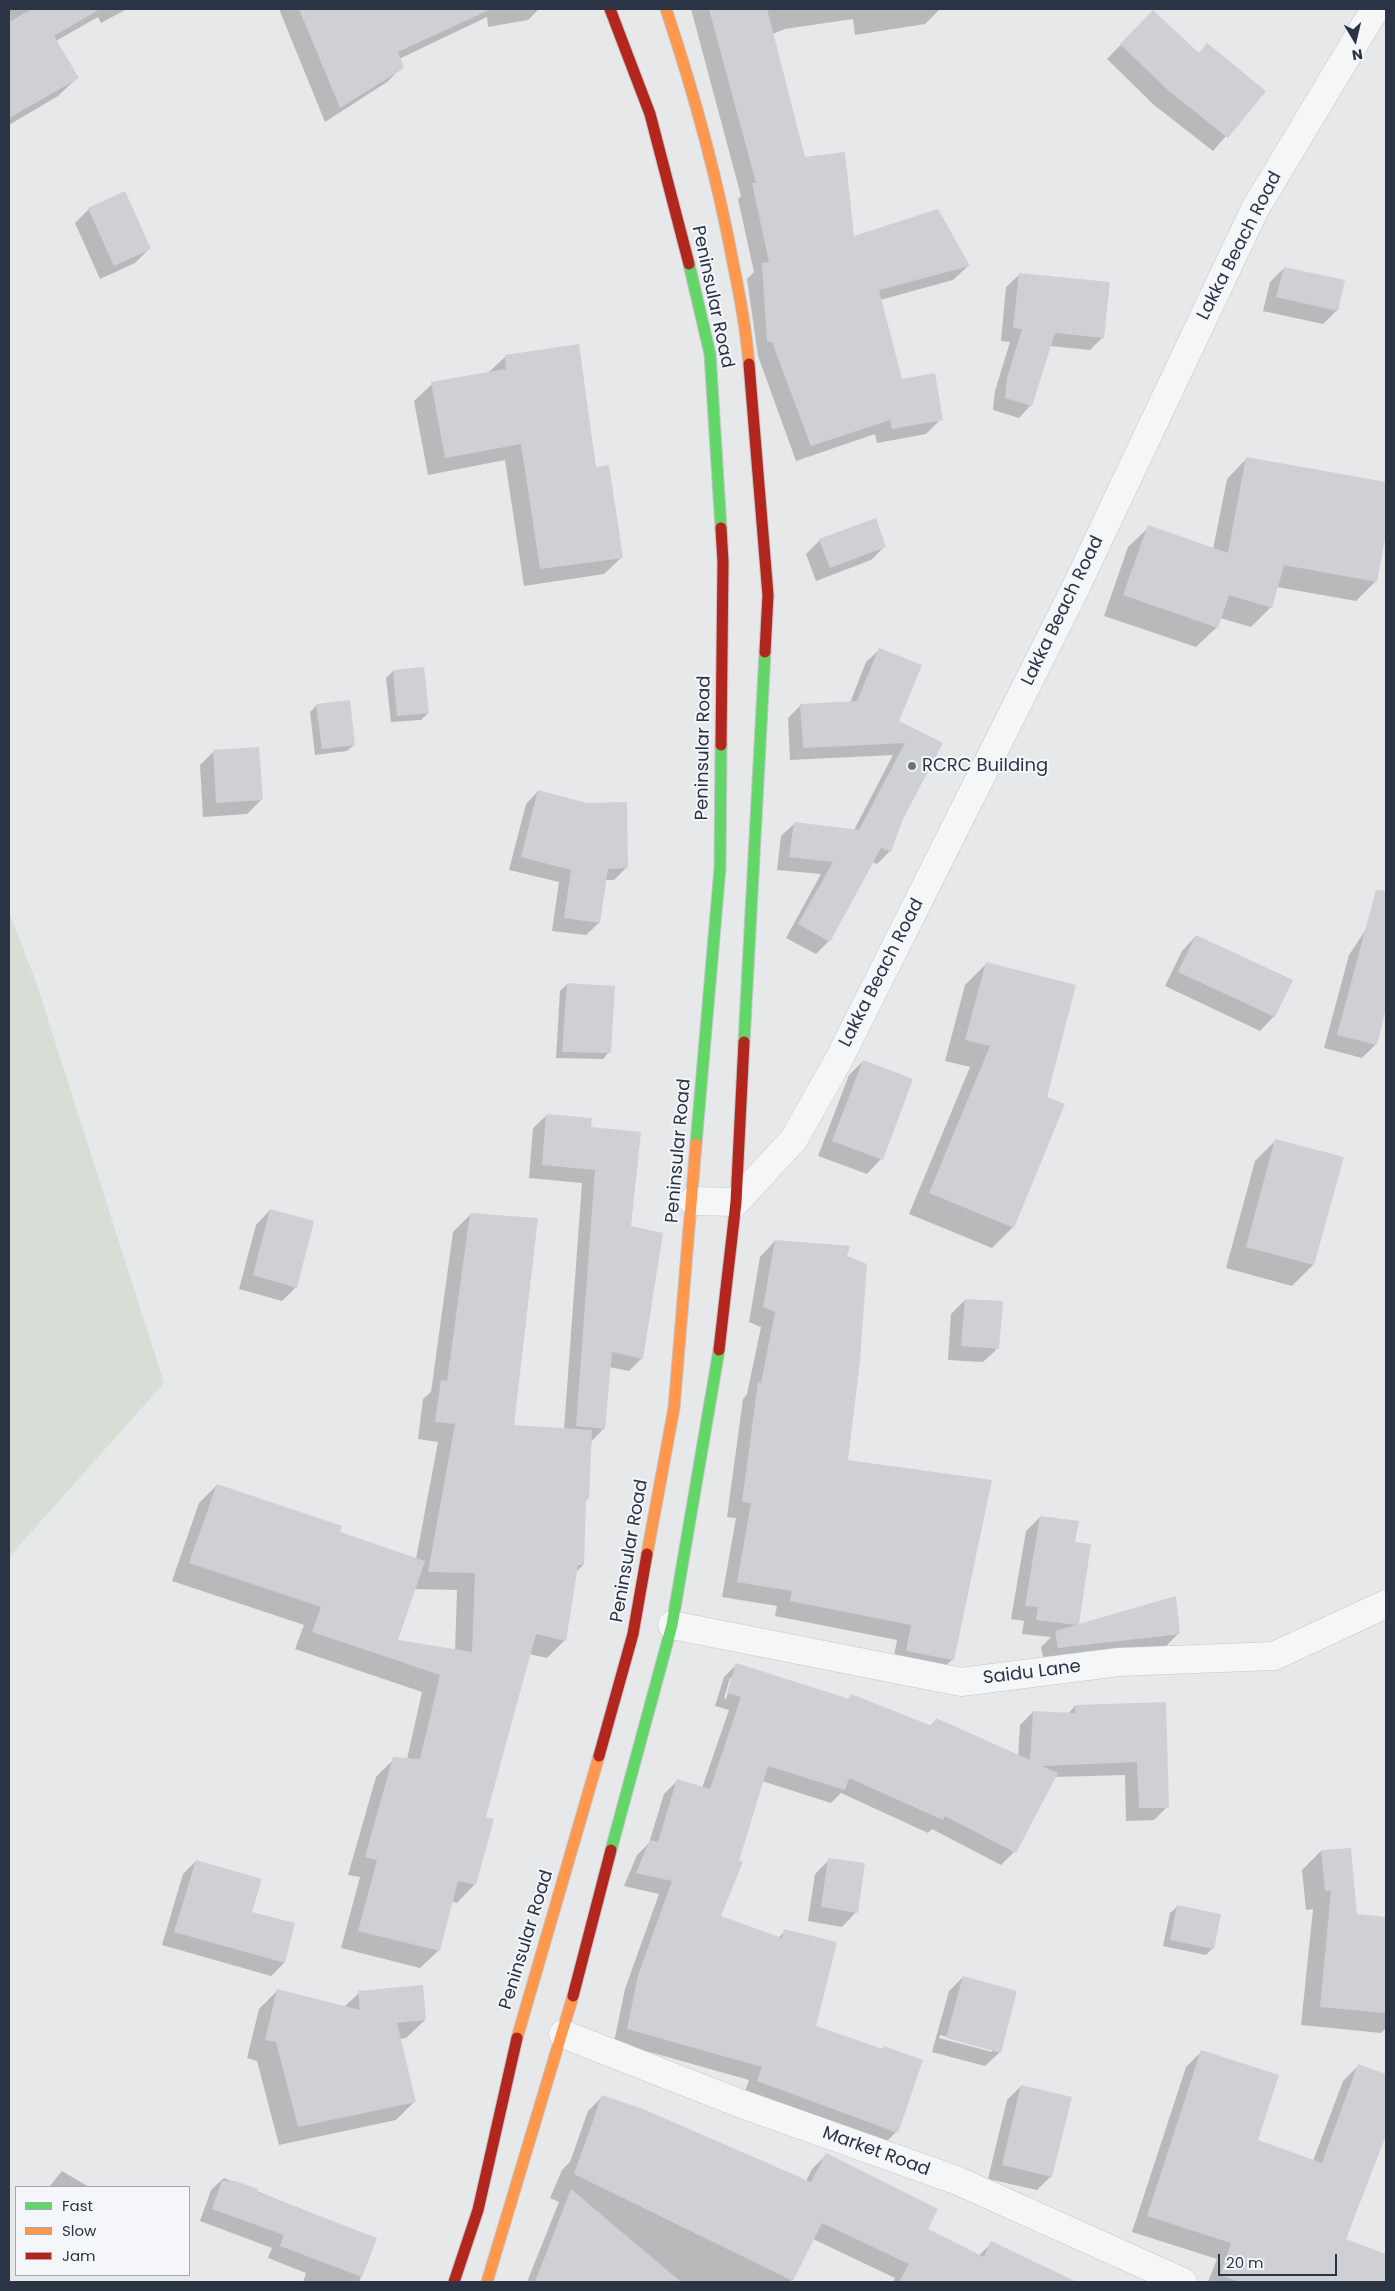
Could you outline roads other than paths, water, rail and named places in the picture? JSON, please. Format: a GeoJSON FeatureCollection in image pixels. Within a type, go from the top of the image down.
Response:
{"type":"FeatureCollection","features":[{"type":"Feature","properties":{"kind":"main road","name":"Peninsular Road"},"geometry":{"type":"LineString","coordinates":[[454,2282],[478,2210],[523,2011],[586,1803],[633,1634],[674,1408],[720,868],[723,562],[710,354],[675,207],[650,114],[610,9]]}},
{"type":"Feature","properties":{"kind":"main road","name":"Peninsular Road"},"geometry":{"type":"LineString","coordinates":[[487,2282],[563,2034],[626,1790],[672,1625],[722,1334],[736,1202],[768,596],[747,336],[722,203],[694,92],[666,9]]}},
{"type":"Feature","properties":{"kind":"street","name":"Lakka Beach Road"},"geometry":{"type":"LineString","coordinates":[[736,1202],[794,1139],[838,1061],[1074,591],[1255,209],[1374,9]]}},
{"type":"Feature","properties":{"kind":"street"},"geometry":{"type":"LineString","coordinates":[[693,1202],[736,1202]]}},
{"type":"Feature","properties":{"kind":"street","name":"Saidu Lane"},"geometry":{"type":"LineString","coordinates":[[672,1625],[961,1682],[1119,1662],[1274,1656],[1386,1604]]}},
{"type":"Feature","properties":{"kind":"street","name":"Market Road"},"geometry":{"type":"LineString","coordinates":[[563,2034],[740,2103],[956,2180],[1183,2282]]}},
{"type":"Feature","properties":{"kind":"place","name":"RCRC Building"},"geometry":{"type":"Point","coordinates":[912,766]}}]}
